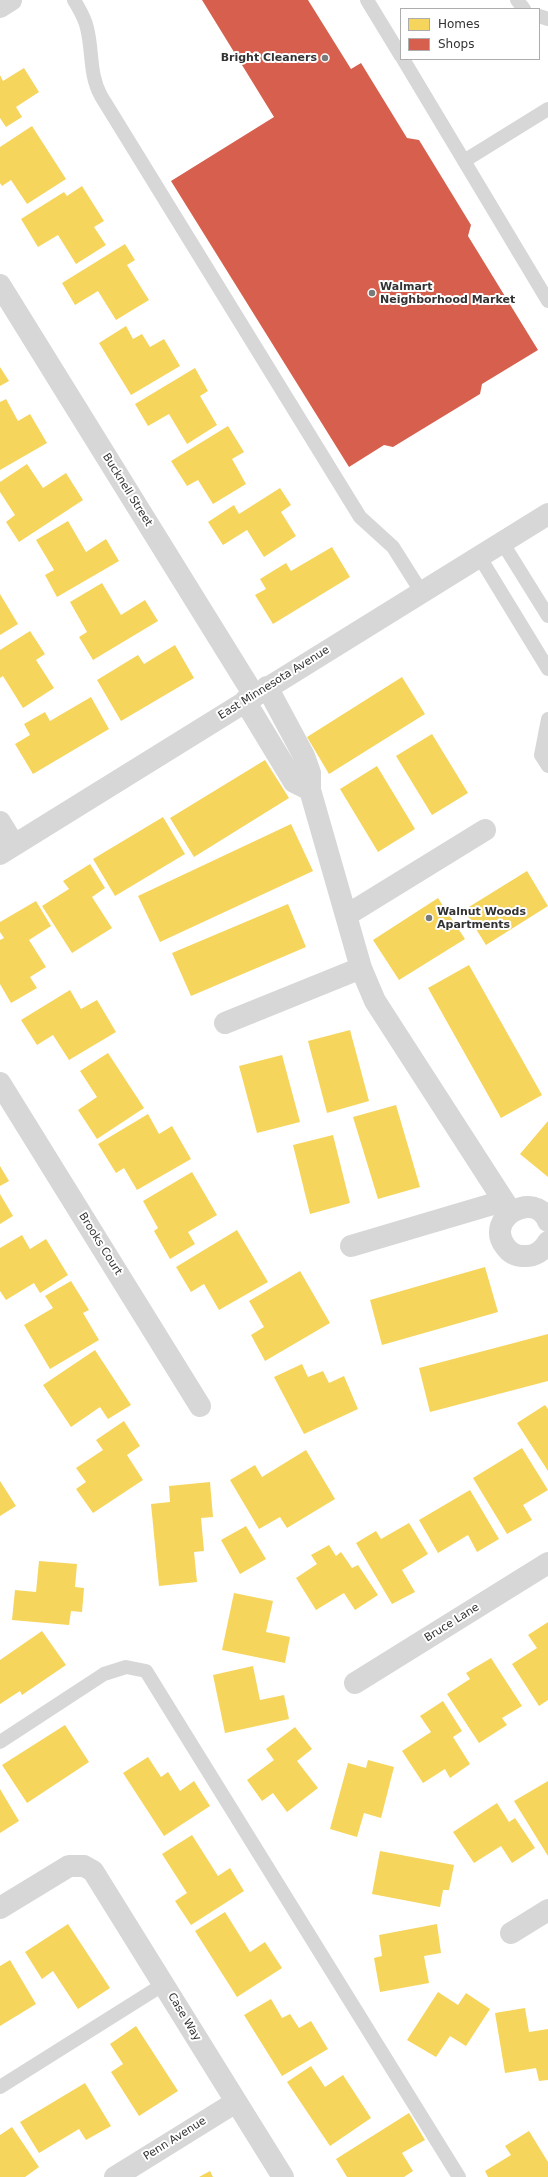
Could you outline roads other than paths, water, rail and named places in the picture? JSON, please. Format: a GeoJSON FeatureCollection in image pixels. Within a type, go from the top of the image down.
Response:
{"type":"FeatureCollection","features":[{"type":"Feature","properties":{"kind":"street"},"geometry":{"type":"LineString","coordinates":[[0,7],[11,0]]}},
{"type":"Feature","properties":{"kind":"street","name":"Bucknell Street"},"geometry":{"type":"LineString","coordinates":[[0,285],[256,694],[304,756],[310,773],[310,790],[361,968],[374,1001],[507,1206]]}},
{"type":"Feature","properties":{"kind":"street","name":"East Minnesota Avenue"},"geometry":{"type":"LineString","coordinates":[[7,849],[548,514]]}},
{"type":"Feature","properties":{"kind":"street"},"geometry":{"type":"LineString","coordinates":[[0,822],[7,849]]}},
{"type":"Feature","properties":{"kind":"street"},"geometry":{"type":"LineString","coordinates":[[346,915],[485,830]]}},
{"type":"Feature","properties":{"kind":"street"},"geometry":{"type":"LineString","coordinates":[[225,1023],[361,968]]}},
{"type":"Feature","properties":{"kind":"street","name":"Brooks Court"},"geometry":{"type":"LineString","coordinates":[[0,1083],[200,1406]]}},
{"type":"Feature","properties":{"kind":"street"},"geometry":{"type":"LineString","coordinates":[[351,1246],[507,1206],[527,1206],[535,1208],[541,1212],[548,1221]]}},
{"type":"Feature","properties":{"kind":"street"},"geometry":{"type":"LineString","coordinates":[[507,1206],[501,1230],[502,1242],[508,1249],[514,1254],[530,1256],[544,1248],[548,1242]]}},
{"type":"Feature","properties":{"kind":"street","name":"Bruce Lane"},"geometry":{"type":"LineString","coordinates":[[355,1683],[548,1563]]}},
{"type":"Feature","properties":{"kind":"street","name":"Case Way"},"geometry":{"type":"LineString","coordinates":[[0,1908],[58,1871],[69,1866],[80,1865],[89,1868],[96,1875],[283,2177]]}},
{"type":"Feature","properties":{"kind":"street"},"geometry":{"type":"LineString","coordinates":[[511,1933],[548,1910]]}},
{"type":"Feature","properties":{"kind":"street","name":"Penn Avenue"},"geometry":{"type":"LineString","coordinates":[[115,2177],[236,2102]]}},
{"type":"Feature","properties":{"kind":"lane"},"geometry":{"type":"LineString","coordinates":[[74,0],[86,23],[92,72],[101,96],[360,517],[393,547],[422,592]]}},
{"type":"Feature","properties":{"kind":"lane"},"geometry":{"type":"LineString","coordinates":[[367,0],[400,54]]}},
{"type":"Feature","properties":{"kind":"lane"},"geometry":{"type":"LineString","coordinates":[[517,0],[523,8]]}},
{"type":"Feature","properties":{"kind":"lane"},"geometry":{"type":"LineString","coordinates":[[403,60],[548,301]]}},
{"type":"Feature","properties":{"kind":"lane"},"geometry":{"type":"LineString","coordinates":[[464,161],[548,110]]}},
{"type":"Feature","properties":{"kind":"lane"},"geometry":{"type":"LineString","coordinates":[[502,542],[548,616]]}},
{"type":"Feature","properties":{"kind":"lane"},"geometry":{"type":"LineString","coordinates":[[479,556],[548,669]]}},
{"type":"Feature","properties":{"kind":"lane"},"geometry":{"type":"LineString","coordinates":[[548,719],[541,755],[548,766]]}},
{"type":"Feature","properties":{"kind":"lane"},"geometry":{"type":"LineString","coordinates":[[0,1742],[104,1674],[126,1667],[146,1671],[459,2177]]}},
{"type":"Feature","properties":{"kind":"lane"},"geometry":{"type":"LineString","coordinates":[[0,2087],[164,1984]]}},
{"type":"Feature","properties":{"kind":"place","name":"Bright Cleaners"},"geometry":{"type":"Point","coordinates":[325,58]}},
{"type":"Feature","properties":{"kind":"place","name":"Walmart Neighborhood Market"},"geometry":{"type":"Point","coordinates":[372,293]}},
{"type":"Feature","properties":{"kind":"place","name":"Walnut Woods Apartments"},"geometry":{"type":"Point","coordinates":[429,918]}}]}
